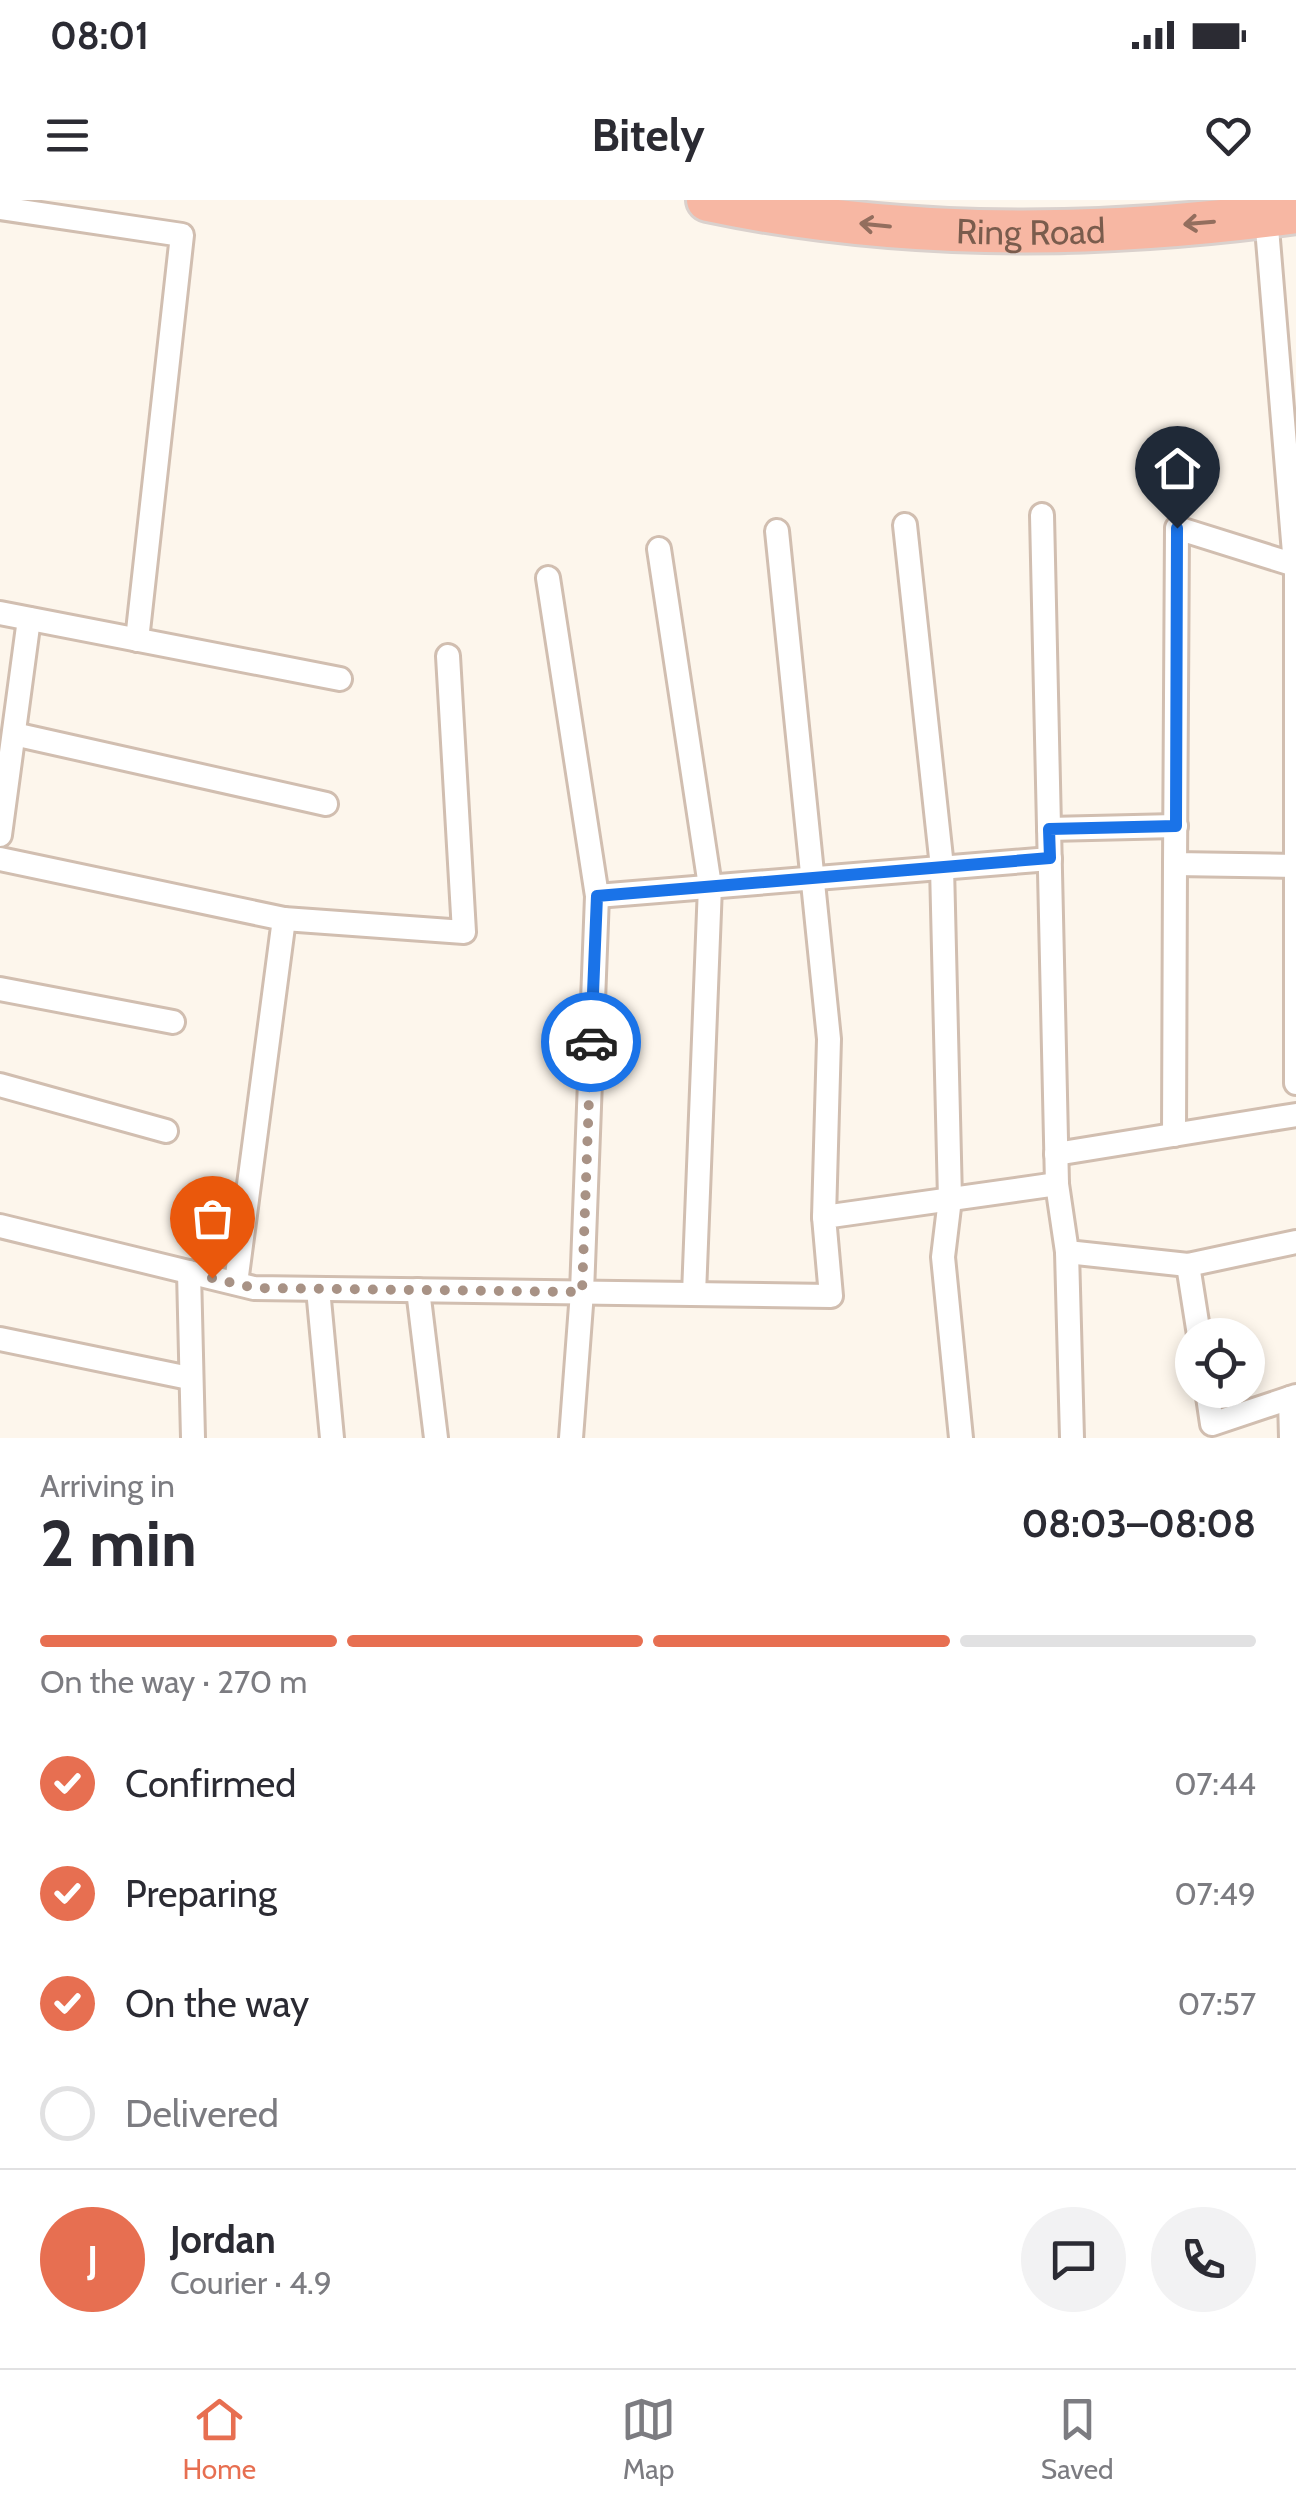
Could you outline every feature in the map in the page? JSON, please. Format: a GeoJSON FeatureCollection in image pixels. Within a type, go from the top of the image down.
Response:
{"type":"FeatureCollection","features":[{"type":"Feature","properties":{"kind":"highway","name":"Ring Road"},"geometry":{"type":"LineString","coordinates":[[708,200],[876,226],[988,234],[1118,230],[1281,214]]}},
{"type":"Feature","properties":{"kind":"street"},"geometry":{"type":"LineString","coordinates":[[0,208],[182,235],[137,640]]}},
{"type":"Feature","properties":{"kind":"street"},"geometry":{"type":"LineString","coordinates":[[1281,214],[1296,565],[1296,1083]]}},
{"type":"Feature","properties":{"kind":"street"},"geometry":{"type":"LineString","coordinates":[[1042,515],[1056,1154],[1067,1252],[1072,1438]]}},
{"type":"Feature","properties":{"kind":"street"},"geometry":{"type":"LineString","coordinates":[[906,525],[942,867],[950,1199],[943,1257],[961,1438]]}},
{"type":"Feature","properties":{"kind":"street"},"geometry":{"type":"LineString","coordinates":[[1174,1135],[1177,528],[1296,565]]}},
{"type":"Feature","properties":{"kind":"street"},"geometry":{"type":"LineString","coordinates":[[0,1226],[254,1288],[831,1296],[824,1216],[829,1039],[777,531]]}},
{"type":"Feature","properties":{"kind":"street"},"geometry":{"type":"LineString","coordinates":[[659,549],[710,886],[694,1294]]}},
{"type":"Feature","properties":{"kind":"street"},"geometry":{"type":"LineString","coordinates":[[548,578],[597,896],[582,1292],[570,1438]]}},
{"type":"Feature","properties":{"kind":"street"},"geometry":{"type":"LineString","coordinates":[[0,613],[340,679]]}},
{"type":"Feature","properties":{"kind":"street"},"geometry":{"type":"LineString","coordinates":[[0,835],[29,619]]}},
{"type":"Feature","properties":{"kind":"street"},"geometry":{"type":"LineString","coordinates":[[0,859],[284,919],[464,932],[448,656]]}},
{"type":"Feature","properties":{"kind":"street"},"geometry":{"type":"LineString","coordinates":[[14,734],[326,804]]}},
{"type":"Feature","properties":{"kind":"street"},"geometry":{"type":"LineString","coordinates":[[1049,829],[1176,826]]}},
{"type":"Feature","properties":{"kind":"street"},"geometry":{"type":"LineString","coordinates":[[597,896],[1050,858]]}},
{"type":"Feature","properties":{"kind":"street"},"geometry":{"type":"LineString","coordinates":[[1175,864],[1296,866]]}},
{"type":"Feature","properties":{"kind":"street"},"geometry":{"type":"LineString","coordinates":[[236,1283],[284,919]]}},
{"type":"Feature","properties":{"kind":"street"},"geometry":{"type":"LineString","coordinates":[[0,989],[173,1022]]}},
{"type":"Feature","properties":{"kind":"street"},"geometry":{"type":"LineString","coordinates":[[0,1085],[166,1131]]}},
{"type":"Feature","properties":{"kind":"street"},"geometry":{"type":"LineString","coordinates":[[1056,1154],[1296,1115]]}},
{"type":"Feature","properties":{"kind":"street"},"geometry":{"type":"LineString","coordinates":[[824,1216],[1057,1184]]}},
{"type":"Feature","properties":{"kind":"street"},"geometry":{"type":"LineString","coordinates":[[1067,1252],[1188,1265],[1296,1242]]}},
{"type":"Feature","properties":{"kind":"street"},"geometry":{"type":"LineString","coordinates":[[1188,1265],[1196,1318]]}},
{"type":"Feature","properties":{"kind":"street"},"geometry":{"type":"LineString","coordinates":[[188,1272],[193,1438]]}},
{"type":"Feature","properties":{"kind":"street"},"geometry":{"type":"LineString","coordinates":[[318,1289],[332,1438]]}},
{"type":"Feature","properties":{"kind":"street"},"geometry":{"type":"LineString","coordinates":[[418,1290],[436,1438]]}},
{"type":"Feature","properties":{"kind":"street"},"geometry":{"type":"LineString","coordinates":[[0,1340],[189,1378]]}},
{"type":"Feature","properties":{"kind":"street"},"geometry":{"type":"LineString","coordinates":[[1265,1406],[1293,1397],[1291,1438]]}},
{"type":"Feature","properties":{"kind":"street"},"geometry":{"type":"LineString","coordinates":[[1210,1408],[1212,1424],[1260,1408]]}},
{"type":"Feature","properties":{"kind":"way so far"},"geometry":{"type":"LineString","coordinates":[[212,1278],[254,1288],[582,1292],[591,1042]]}},
{"type":"Feature","properties":{"kind":"route"},"geometry":{"type":"LineString","coordinates":[[591,1042],[597,896],[1050,858],[1049,829],[1176,826],[1177,528]]}}]}
